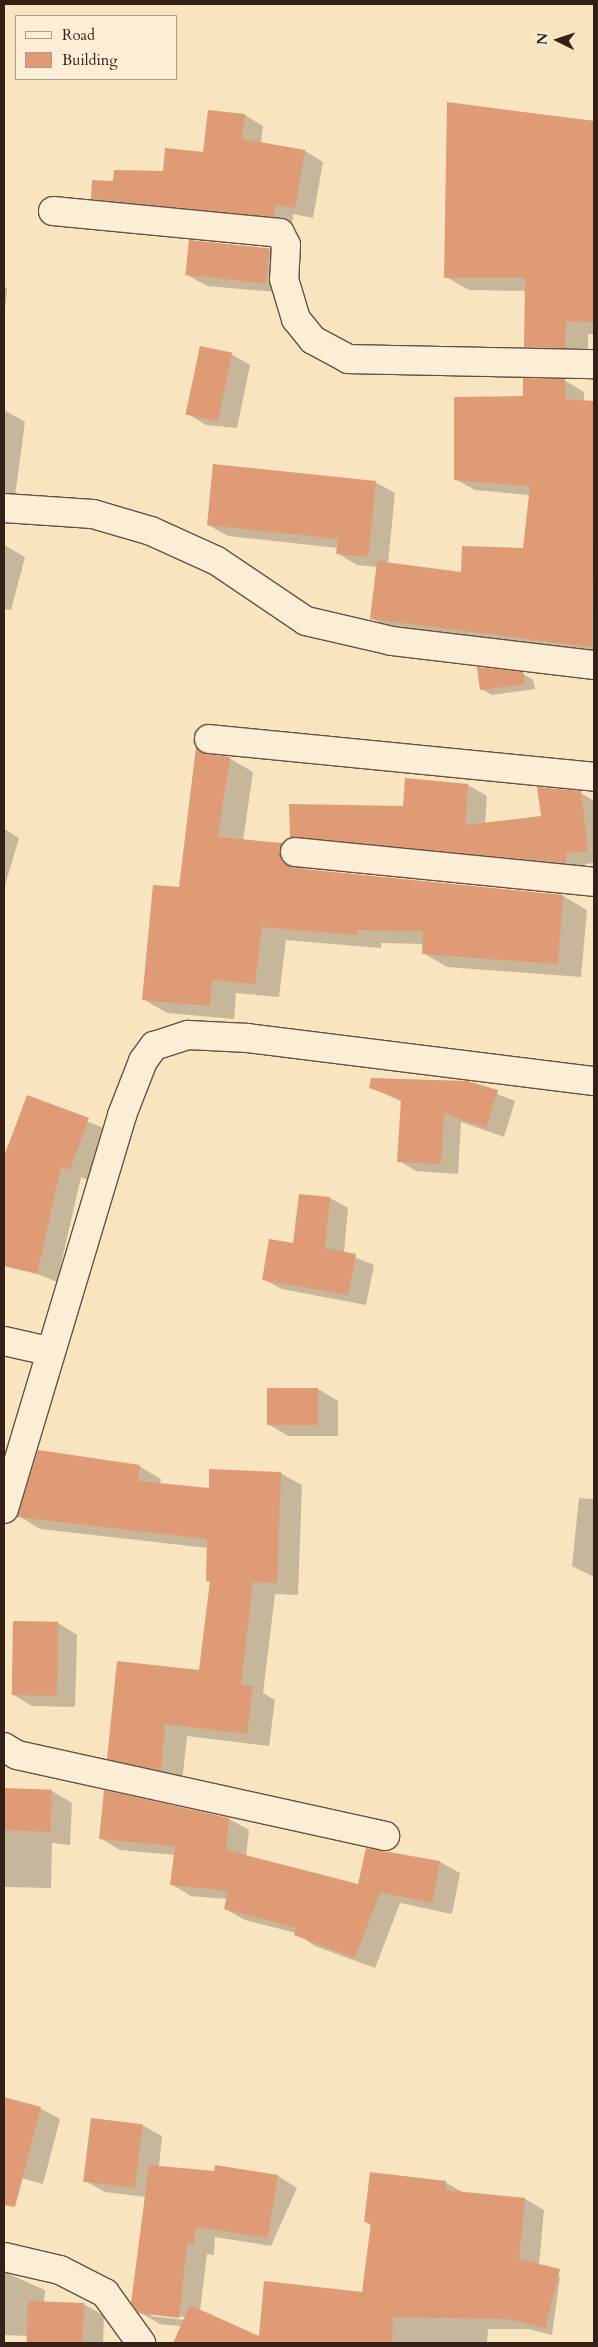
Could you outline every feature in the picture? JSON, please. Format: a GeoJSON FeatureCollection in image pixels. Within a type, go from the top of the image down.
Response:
{"type":"FeatureCollection","features":[{"type":"Feature","properties":{"kind":"street"},"geometry":{"type":"LineString","coordinates":[[53,211],[280,233],[286,245],[284,279],[296,319],[313,340],[348,359],[594,364]]}},
{"type":"Feature","properties":{"kind":"street"},"geometry":{"type":"LineString","coordinates":[[4,508],[93,514],[150,531],[217,561],[306,621],[392,640],[594,665]]}},
{"type":"Feature","properties":{"kind":"street"},"geometry":{"type":"LineString","coordinates":[[210,738],[594,777]]}},
{"type":"Feature","properties":{"kind":"street"},"geometry":{"type":"LineString","coordinates":[[295,852],[594,882]]}},
{"type":"Feature","properties":{"kind":"street"},"geometry":{"type":"LineString","coordinates":[[4,1509],[48,1351],[122,1115],[143,1061],[167,1039],[248,1038],[594,1081]]}},
{"type":"Feature","properties":{"kind":"street"},"geometry":{"type":"LineString","coordinates":[[4,1341],[48,1351]]}},
{"type":"Feature","properties":{"kind":"street"},"geometry":{"type":"LineString","coordinates":[[4,1747],[17,1755],[385,1836]]}},
{"type":"Feature","properties":{"kind":"street"},"geometry":{"type":"LineString","coordinates":[[4,2257],[60,2270],[105,2293],[141,2343]]}},
{"type":"Feature","properties":{"kind":"building"},"geometry":{"type":"Polygon","coordinates":[[[447,102],[594,121],[594,322],[566,321],[565,348],[524,347],[525,278],[444,278],[447,102]]]}},
{"type":"Feature","properties":{"kind":"building"},"geometry":{"type":"Polygon","coordinates":[[[208,110],[245,114],[242,139],[305,150],[295,208],[275,205],[274,217],[91,199],[92,180],[113,181],[114,170],[163,171],[165,148],[203,152],[208,110]]]}},
{"type":"Feature","properties":{"kind":"building"},"geometry":{"type":"Polygon","coordinates":[[[189,240],[270,248],[266,283],[185,275],[189,240]]]}},
{"type":"Feature","properties":{"kind":"building"},"geometry":{"type":"Polygon","coordinates":[[[200,346],[232,353],[218,421],[185,414],[200,346]]]}},
{"type":"Feature","properties":{"kind":"building"},"geometry":{"type":"Polygon","coordinates":[[[523,378],[565,379],[565,399],[594,401],[592,647],[370,619],[377,561],[461,572],[462,546],[523,548],[530,486],[454,480],[454,397],[523,396],[523,378]]]}},
{"type":"Feature","properties":{"kind":"building"},"geometry":{"type":"Polygon","coordinates":[[[213,464],[376,481],[368,557],[336,554],[338,539],[207,525],[213,464]]]}},
{"type":"Feature","properties":{"kind":"building"},"geometry":{"type":"Polygon","coordinates":[[[477,667],[523,672],[525,684],[480,690],[477,667]]]}},
{"type":"Feature","properties":{"kind":"building"},"geometry":{"type":"Polygon","coordinates":[[[196,747],[207,754],[230,757],[218,837],[282,843],[281,859],[293,868],[563,895],[558,964],[422,954],[423,931],[357,930],[357,935],[262,927],[255,984],[212,980],[210,1006],[142,1000],[153,885],[179,887],[196,747]]]}},
{"type":"Feature","properties":{"kind":"building"},"geometry":{"type":"Polygon","coordinates":[[[405,778],[468,784],[465,825],[541,816],[537,787],[581,791],[588,851],[566,853],[566,863],[290,837],[289,804],[403,806],[405,778]]]}},
{"type":"Feature","properties":{"kind":"building"},"geometry":{"type":"Polygon","coordinates":[[[371,1078],[467,1081],[498,1090],[486,1128],[444,1113],[441,1164],[397,1162],[401,1099],[369,1088],[371,1078]]]}},
{"type":"Feature","properties":{"kind":"building"},"geometry":{"type":"Polygon","coordinates":[[[27,1095],[89,1118],[70,1170],[61,1167],[37,1274],[4,1266],[4,1158],[27,1095]]]}},
{"type":"Feature","properties":{"kind":"building"},"geometry":{"type":"Polygon","coordinates":[[[299,1194],[330,1197],[325,1248],[356,1254],[348,1295],[262,1280],[269,1239],[293,1243],[299,1194]]]}},
{"type":"Feature","properties":{"kind":"building"},"geometry":{"type":"Polygon","coordinates":[[[267,1388],[318,1388],[318,1425],[267,1425],[267,1388]]]}},
{"type":"Feature","properties":{"kind":"building"},"geometry":{"type":"Polygon","coordinates":[[[38,1450],[140,1465],[138,1481],[209,1488],[209,1469],[281,1472],[277,1583],[253,1582],[241,1685],[253,1686],[247,1734],[165,1724],[161,1771],[107,1759],[117,1661],[199,1670],[210,1581],[206,1581],[207,1539],[17,1517],[38,1450]]]}},
{"type":"Feature","properties":{"kind":"building"},"geometry":{"type":"Polygon","coordinates":[[[13,1621],[58,1622],[57,1696],[12,1695],[13,1621]]]}},
{"type":"Feature","properties":{"kind":"building"},"geometry":{"type":"Polygon","coordinates":[[[4,1788],[52,1790],[51,1832],[4,1830],[4,1788]]]}},
{"type":"Feature","properties":{"kind":"building"},"geometry":{"type":"Polygon","coordinates":[[[104,1790],[229,1818],[226,1850],[358,1884],[366,1848],[440,1861],[432,1903],[380,1892],[355,1958],[294,1935],[296,1928],[224,1909],[228,1891],[170,1885],[175,1846],[99,1839],[104,1790]]]}},
{"type":"Feature","properties":{"kind":"building"},"geometry":{"type":"Polygon","coordinates":[[[4,2097],[41,2107],[15,2207],[4,2205],[4,2097]]]}},
{"type":"Feature","properties":{"kind":"building"},"geometry":{"type":"Polygon","coordinates":[[[91,2118],[143,2124],[135,2188],[83,2182],[91,2118]]]}},
{"type":"Feature","properties":{"kind":"building"},"geometry":{"type":"Polygon","coordinates":[[[149,2165],[214,2171],[215,2165],[278,2175],[268,2238],[196,2227],[194,2244],[187,2244],[179,2318],[139,2313],[131,2303],[149,2165]]]}},
{"type":"Feature","properties":{"kind":"building"},"geometry":{"type":"Polygon","coordinates":[[[370,2172],[446,2181],[445,2190],[525,2198],[519,2259],[560,2269],[545,2328],[508,2319],[393,2317],[392,2343],[173,2343],[190,2305],[259,2336],[264,2281],[362,2292],[371,2223],[364,2222],[370,2172]]]}},
{"type":"Feature","properties":{"kind":"building"},"geometry":{"type":"Polygon","coordinates":[[[28,2301],[84,2303],[83,2343],[27,2343],[28,2301]]]}}]}
